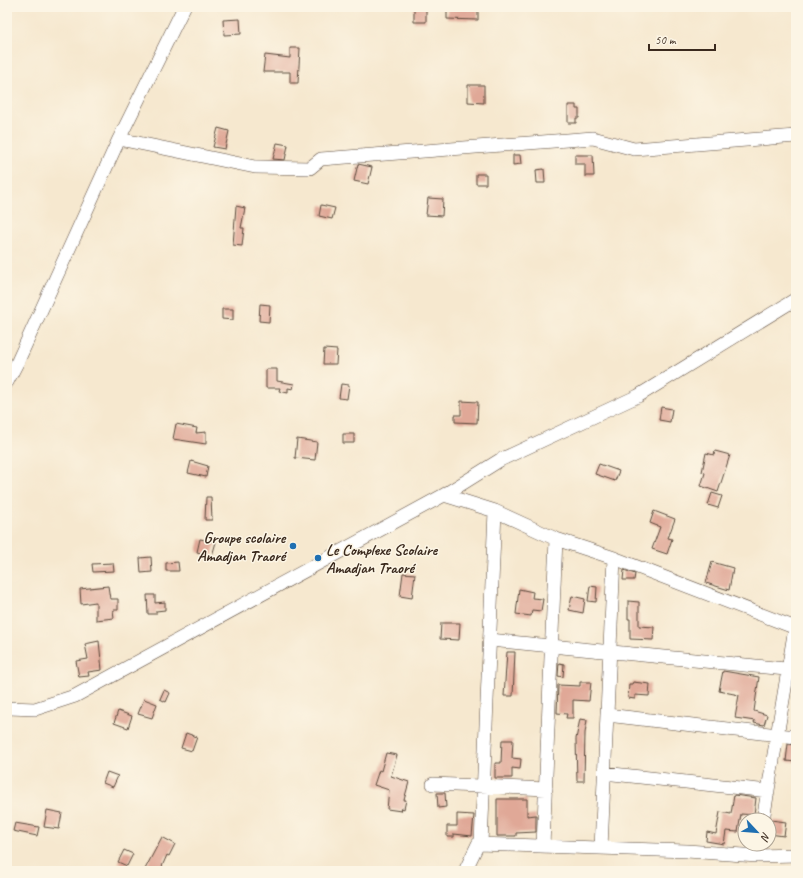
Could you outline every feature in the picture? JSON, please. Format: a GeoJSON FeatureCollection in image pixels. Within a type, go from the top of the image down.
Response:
{"type":"FeatureCollection","features":[{"type":"Feature","properties":{"kind":"street"},"geometry":{"type":"LineString","coordinates":[[7,382],[119,139],[186,7]]}},
{"type":"Feature","properties":{"kind":"street"},"geometry":{"type":"LineString","coordinates":[[119,139],[255,167],[310,168],[321,159],[593,138],[634,149],[796,136]]}},
{"type":"Feature","properties":{"kind":"street"},"geometry":{"type":"LineString","coordinates":[[7,707],[35,709],[75,696],[444,495],[500,460],[638,396],[796,299]]}},
{"type":"Feature","properties":{"kind":"street"},"geometry":{"type":"LineString","coordinates":[[444,495],[495,511],[556,539],[614,558],[795,628],[792,669],[777,735],[764,812]]}},
{"type":"Feature","properties":{"kind":"street"},"geometry":{"type":"LineString","coordinates":[[481,844],[495,511]]}},
{"type":"Feature","properties":{"kind":"street"},"geometry":{"type":"LineString","coordinates":[[543,846],[556,539]]}},
{"type":"Feature","properties":{"kind":"street"},"geometry":{"type":"LineString","coordinates":[[601,848],[614,558]]}},
{"type":"Feature","properties":{"kind":"street"},"geometry":{"type":"LineString","coordinates":[[490,640],[792,669]]}},
{"type":"Feature","properties":{"kind":"street"},"geometry":{"type":"LineString","coordinates":[[607,714],[796,737]]}},
{"type":"Feature","properties":{"kind":"street"},"geometry":{"type":"LineString","coordinates":[[604,773],[768,791]]}},
{"type":"Feature","properties":{"kind":"street"},"geometry":{"type":"LineString","coordinates":[[433,784],[546,789]]}},
{"type":"Feature","properties":{"kind":"street"},"geometry":{"type":"LineString","coordinates":[[464,871],[478,844],[687,851],[737,850]]}},
{"type":"Feature","properties":{"kind":"street"},"geometry":{"type":"LineString","coordinates":[[773,852],[796,855]]}},
{"type":"Feature","properties":{"kind":"building"},"geometry":{"type":"Polygon","coordinates":[[[414,7],[426,7],[426,22],[414,22],[414,7]]]}},
{"type":"Feature","properties":{"kind":"building"},"geometry":{"type":"Polygon","coordinates":[[[447,7],[478,8],[478,20],[447,19],[447,7]]]}},
{"type":"Feature","properties":{"kind":"building"},"geometry":{"type":"Polygon","coordinates":[[[240,19],[241,34],[224,35],[223,20],[240,19]]]}},
{"type":"Feature","properties":{"kind":"building"},"geometry":{"type":"Polygon","coordinates":[[[290,48],[300,48],[298,83],[290,83],[290,72],[263,72],[265,55],[290,58],[290,48]]]}},
{"type":"Feature","properties":{"kind":"building"},"geometry":{"type":"Polygon","coordinates":[[[468,85],[484,85],[484,103],[468,102],[468,85]]]}},
{"type":"Feature","properties":{"kind":"building"},"geometry":{"type":"Polygon","coordinates":[[[568,105],[576,105],[576,109],[579,109],[579,118],[576,118],[576,123],[568,123],[568,105]]]}},
{"type":"Feature","properties":{"kind":"building"},"geometry":{"type":"Polygon","coordinates":[[[218,128],[229,131],[225,149],[213,147],[218,128]]]}},
{"type":"Feature","properties":{"kind":"building"},"geometry":{"type":"Polygon","coordinates":[[[277,143],[288,145],[285,160],[273,159],[277,143]]]}},
{"type":"Feature","properties":{"kind":"building"},"geometry":{"type":"Polygon","coordinates":[[[513,155],[520,155],[521,164],[513,165],[513,155]]]}},
{"type":"Feature","properties":{"kind":"building"},"geometry":{"type":"Polygon","coordinates":[[[575,155],[593,155],[594,176],[585,176],[585,164],[575,164],[575,155]]]}},
{"type":"Feature","properties":{"kind":"building"},"geometry":{"type":"Polygon","coordinates":[[[358,164],[372,167],[368,184],[354,181],[358,164]]]}},
{"type":"Feature","properties":{"kind":"building"},"geometry":{"type":"Polygon","coordinates":[[[544,169],[545,183],[537,183],[536,170],[544,169]]]}},
{"type":"Feature","properties":{"kind":"building"},"geometry":{"type":"Polygon","coordinates":[[[476,174],[486,174],[486,184],[476,184],[476,174]]]}},
{"type":"Feature","properties":{"kind":"building"},"geometry":{"type":"Polygon","coordinates":[[[428,198],[443,199],[442,216],[426,215],[428,198]]]}},
{"type":"Feature","properties":{"kind":"building"},"geometry":{"type":"Polygon","coordinates":[[[321,205],[335,208],[332,219],[319,216],[321,205]]]}},
{"type":"Feature","properties":{"kind":"building"},"geometry":{"type":"Polygon","coordinates":[[[236,206],[245,208],[241,228],[244,228],[242,246],[233,245],[236,206]]]}},
{"type":"Feature","properties":{"kind":"building"},"geometry":{"type":"Polygon","coordinates":[[[260,304],[270,305],[269,322],[259,321],[260,304]]]}},
{"type":"Feature","properties":{"kind":"building"},"geometry":{"type":"Polygon","coordinates":[[[222,309],[233,309],[233,320],[222,319],[222,309]]]}},
{"type":"Feature","properties":{"kind":"building"},"geometry":{"type":"Polygon","coordinates":[[[324,349],[337,350],[336,364],[323,364],[324,349]]]}},
{"type":"Feature","properties":{"kind":"building"},"geometry":{"type":"Polygon","coordinates":[[[266,369],[277,369],[277,381],[294,384],[293,389],[288,388],[288,393],[279,391],[280,388],[266,388],[266,369]]]}},
{"type":"Feature","properties":{"kind":"building"},"geometry":{"type":"Polygon","coordinates":[[[341,384],[349,385],[347,399],[339,398],[341,384]]]}},
{"type":"Feature","properties":{"kind":"building"},"geometry":{"type":"Polygon","coordinates":[[[461,401],[478,402],[477,423],[455,422],[455,415],[461,415],[461,401]]]}},
{"type":"Feature","properties":{"kind":"building"},"geometry":{"type":"Polygon","coordinates":[[[661,407],[672,409],[670,422],[659,420],[661,407]]]}},
{"type":"Feature","properties":{"kind":"building"},"geometry":{"type":"Polygon","coordinates":[[[176,424],[197,428],[196,433],[206,432],[206,444],[173,439],[176,424]]]}},
{"type":"Feature","properties":{"kind":"building"},"geometry":{"type":"Polygon","coordinates":[[[343,434],[354,434],[354,443],[343,443],[343,434]]]}},
{"type":"Feature","properties":{"kind":"building"},"geometry":{"type":"Polygon","coordinates":[[[297,439],[317,442],[315,460],[295,458],[297,439]]]}},
{"type":"Feature","properties":{"kind":"building"},"geometry":{"type":"Polygon","coordinates":[[[715,451],[730,455],[718,492],[701,486],[705,473],[702,472],[706,453],[714,455],[715,451]]]}},
{"type":"Feature","properties":{"kind":"building"},"geometry":{"type":"Polygon","coordinates":[[[191,461],[208,466],[206,477],[188,473],[191,461]]]}},
{"type":"Feature","properties":{"kind":"building"},"geometry":{"type":"Polygon","coordinates":[[[599,464],[619,471],[615,481],[595,474],[599,464]]]}},
{"type":"Feature","properties":{"kind":"building"},"geometry":{"type":"Polygon","coordinates":[[[712,493],[722,496],[718,508],[708,505],[712,493]]]}},
{"type":"Feature","properties":{"kind":"building"},"geometry":{"type":"Polygon","coordinates":[[[206,497],[211,497],[212,520],[205,520],[206,497]]]}},
{"type":"Feature","properties":{"kind":"building"},"geometry":{"type":"Polygon","coordinates":[[[654,511],[675,519],[668,538],[672,539],[667,554],[652,549],[660,527],[650,523],[654,511]]]}},
{"type":"Feature","properties":{"kind":"building"},"geometry":{"type":"Polygon","coordinates":[[[200,539],[216,542],[212,556],[197,552],[200,539]]]}},
{"type":"Feature","properties":{"kind":"building"},"geometry":{"type":"Polygon","coordinates":[[[151,557],[152,572],[141,573],[140,558],[151,557]]]}},
{"type":"Feature","properties":{"kind":"building"},"geometry":{"type":"Polygon","coordinates":[[[178,562],[179,571],[166,571],[166,563],[178,562]]]}},
{"type":"Feature","properties":{"kind":"building"},"geometry":{"type":"Polygon","coordinates":[[[712,562],[733,568],[729,590],[706,583],[712,562]]]}},
{"type":"Feature","properties":{"kind":"building"},"geometry":{"type":"Polygon","coordinates":[[[113,563],[114,571],[93,572],[92,564],[113,563]]]}},
{"type":"Feature","properties":{"kind":"building"},"geometry":{"type":"Polygon","coordinates":[[[624,570],[635,574],[634,580],[623,580],[624,570]]]}},
{"type":"Feature","properties":{"kind":"building"},"geometry":{"type":"Polygon","coordinates":[[[403,573],[415,574],[412,598],[400,596],[403,573]]]}},
{"type":"Feature","properties":{"kind":"building"},"geometry":{"type":"Polygon","coordinates":[[[108,586],[110,599],[118,599],[118,610],[113,610],[114,618],[96,620],[96,602],[81,604],[80,589],[108,586]]]}},
{"type":"Feature","properties":{"kind":"building"},"geometry":{"type":"Polygon","coordinates":[[[590,586],[597,587],[596,602],[588,601],[590,586]]]}},
{"type":"Feature","properties":{"kind":"building"},"geometry":{"type":"Polygon","coordinates":[[[519,589],[533,592],[532,598],[543,599],[541,611],[532,610],[531,616],[516,614],[519,589]]]}},
{"type":"Feature","properties":{"kind":"building"},"geometry":{"type":"Polygon","coordinates":[[[147,595],[155,595],[155,603],[165,602],[165,610],[156,611],[156,614],[148,614],[147,595]]]}},
{"type":"Feature","properties":{"kind":"building"},"geometry":{"type":"Polygon","coordinates":[[[572,596],[585,599],[583,613],[569,610],[572,596]]]}},
{"type":"Feature","properties":{"kind":"building"},"geometry":{"type":"Polygon","coordinates":[[[628,601],[639,602],[639,626],[654,627],[653,640],[630,639],[628,601]]]}},
{"type":"Feature","properties":{"kind":"building"},"geometry":{"type":"Polygon","coordinates":[[[441,623],[460,623],[459,640],[440,639],[441,623]]]}},
{"type":"Feature","properties":{"kind":"building"},"geometry":{"type":"Polygon","coordinates":[[[99,641],[102,670],[88,672],[89,676],[79,677],[76,661],[88,659],[85,644],[99,641]]]}},
{"type":"Feature","properties":{"kind":"building"},"geometry":{"type":"Polygon","coordinates":[[[507,652],[515,652],[513,696],[504,696],[507,652]]]}},
{"type":"Feature","properties":{"kind":"building"},"geometry":{"type":"Polygon","coordinates":[[[559,663],[564,664],[563,677],[558,676],[559,663]]]}},
{"type":"Feature","properties":{"kind":"building"},"geometry":{"type":"Polygon","coordinates":[[[723,671],[759,677],[754,711],[767,715],[764,725],[754,723],[755,721],[735,718],[739,695],[719,691],[723,671]]]}},
{"type":"Feature","properties":{"kind":"building"},"geometry":{"type":"Polygon","coordinates":[[[580,682],[591,682],[589,701],[573,700],[573,718],[566,718],[567,714],[557,713],[558,685],[580,686],[580,682]]]}},
{"type":"Feature","properties":{"kind":"building"},"geometry":{"type":"Polygon","coordinates":[[[633,682],[650,684],[649,696],[635,695],[635,699],[628,698],[629,684],[632,684],[633,682]]]}},
{"type":"Feature","properties":{"kind":"building"},"geometry":{"type":"Polygon","coordinates":[[[164,690],[170,693],[166,702],[160,699],[164,690]]]}},
{"type":"Feature","properties":{"kind":"building"},"geometry":{"type":"Polygon","coordinates":[[[144,699],[157,704],[152,718],[138,714],[144,699]]]}},
{"type":"Feature","properties":{"kind":"building"},"geometry":{"type":"Polygon","coordinates":[[[118,711],[132,716],[128,728],[114,723],[118,711]]]}},
{"type":"Feature","properties":{"kind":"building"},"geometry":{"type":"Polygon","coordinates":[[[580,719],[587,720],[585,733],[584,781],[577,781],[576,739],[580,719]]]}},
{"type":"Feature","properties":{"kind":"building"},"geometry":{"type":"Polygon","coordinates":[[[186,733],[197,737],[192,751],[181,748],[186,733]]]}},
{"type":"Feature","properties":{"kind":"building"},"geometry":{"type":"Polygon","coordinates":[[[502,740],[513,740],[512,758],[521,759],[520,769],[512,768],[512,778],[495,778],[495,763],[501,763],[502,740]]]}},
{"type":"Feature","properties":{"kind":"building"},"geometry":{"type":"Polygon","coordinates":[[[788,744],[796,745],[796,762],[786,761],[788,744]]]}},
{"type":"Feature","properties":{"kind":"building"},"geometry":{"type":"Polygon","coordinates":[[[386,753],[397,755],[391,776],[409,782],[404,800],[406,800],[404,809],[402,808],[401,811],[387,809],[389,790],[374,785],[379,770],[381,771],[386,753]]]}},
{"type":"Feature","properties":{"kind":"building"},"geometry":{"type":"Polygon","coordinates":[[[107,772],[118,776],[113,787],[103,783],[107,772]]]}},
{"type":"Feature","properties":{"kind":"building"},"geometry":{"type":"Polygon","coordinates":[[[437,793],[445,793],[446,807],[438,808],[437,793]]]}},
{"type":"Feature","properties":{"kind":"building"},"geometry":{"type":"Polygon","coordinates":[[[734,795],[756,798],[754,812],[737,812],[737,832],[726,831],[724,844],[706,841],[707,832],[716,834],[720,812],[731,814],[734,795]]]}},
{"type":"Feature","properties":{"kind":"building"},"geometry":{"type":"Polygon","coordinates":[[[497,799],[527,799],[527,816],[536,815],[536,832],[516,833],[516,836],[497,836],[497,799]]]}},
{"type":"Feature","properties":{"kind":"building"},"geometry":{"type":"Polygon","coordinates":[[[47,810],[62,813],[59,829],[44,827],[47,810]]]}},
{"type":"Feature","properties":{"kind":"building"},"geometry":{"type":"Polygon","coordinates":[[[457,814],[474,815],[472,836],[454,834],[454,837],[447,837],[447,826],[457,826],[457,814]]]}},
{"type":"Feature","properties":{"kind":"building"},"geometry":{"type":"Polygon","coordinates":[[[777,821],[786,822],[784,836],[777,835],[777,821]]]}},
{"type":"Feature","properties":{"kind":"building"},"geometry":{"type":"Polygon","coordinates":[[[15,823],[39,827],[37,836],[13,831],[15,823]]]}},
{"type":"Feature","properties":{"kind":"building"},"geometry":{"type":"Polygon","coordinates":[[[162,837],[175,844],[169,856],[167,855],[160,871],[144,871],[162,837]]]}},
{"type":"Feature","properties":{"kind":"building"},"geometry":{"type":"Polygon","coordinates":[[[124,850],[133,854],[127,866],[118,862],[124,850]]]}},
{"type":"Feature","properties":{"kind":"place","name":"Groupe scolaire Amadjan Traoré"},"geometry":{"type":"Point","coordinates":[293,546]}},
{"type":"Feature","properties":{"kind":"place","name":"Le Complexe Scolaire Amadjan Traoré"},"geometry":{"type":"Point","coordinates":[318,558]}}]}
